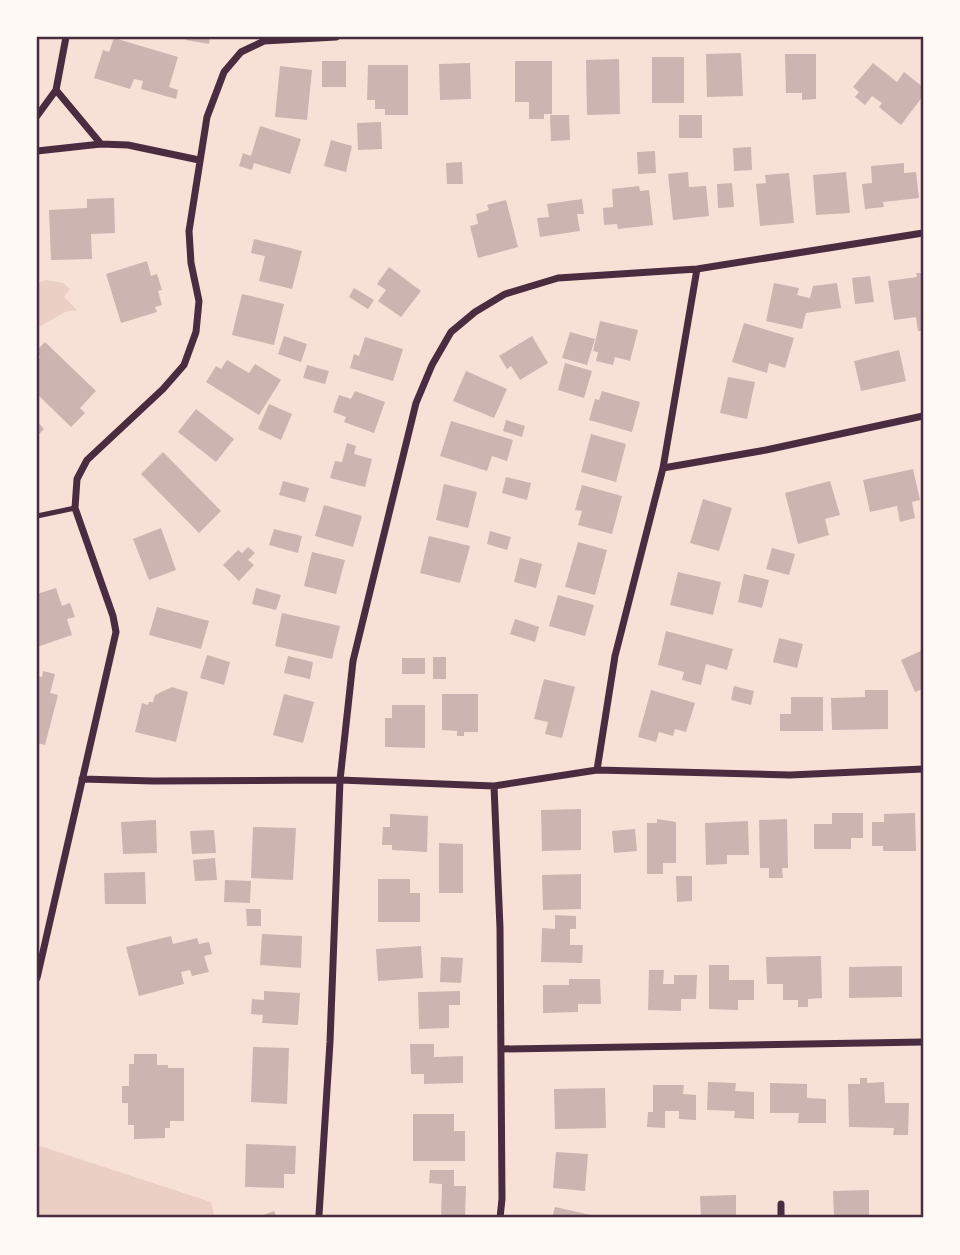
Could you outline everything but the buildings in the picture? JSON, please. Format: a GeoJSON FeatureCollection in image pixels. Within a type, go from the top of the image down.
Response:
{"type":"FeatureCollection","features":[{"type":"Feature","properties":{"kind":"street"},"geometry":{"type":"LineString","coordinates":[[37,116],[56,90],[66,37]]}},
{"type":"Feature","properties":{"kind":"street"},"geometry":{"type":"LineString","coordinates":[[37,978],[116,632],[75,508],[77,479],[87,460],[184,365],[196,332],[199,300],[191,263],[189,231],[207,117],[224,72],[241,52],[264,41],[336,37]]}},
{"type":"Feature","properties":{"kind":"street"},"geometry":{"type":"LineString","coordinates":[[56,90],[101,144]]}},
{"type":"Feature","properties":{"kind":"street"},"geometry":{"type":"LineString","coordinates":[[37,151],[101,144],[128,145],[199,160]]}},
{"type":"Feature","properties":{"kind":"street"},"geometry":{"type":"LineString","coordinates":[[318,1215],[331,1029],[340,780],[354,661],[416,403],[432,365],[451,332],[475,312],[505,294],[558,278],[697,269],[923,233]]}},
{"type":"Feature","properties":{"kind":"street"},"geometry":{"type":"LineString","coordinates":[[597,770],[615,656],[663,468],[697,269]]}},
{"type":"Feature","properties":{"kind":"street"},"geometry":{"type":"LineString","coordinates":[[663,468],[766,450],[923,416]]}},
{"type":"Feature","properties":{"kind":"street"},"geometry":{"type":"LineString","coordinates":[[82,779],[153,782],[340,780],[494,786],[597,770],[790,775],[923,769]]}},
{"type":"Feature","properties":{"kind":"street"},"geometry":{"type":"LineString","coordinates":[[494,786],[502,1049],[500,1218]]}},
{"type":"Feature","properties":{"kind":"street"},"geometry":{"type":"LineString","coordinates":[[502,1049],[923,1042]]}},
{"type":"Feature","properties":{"kind":"street"},"geometry":{"type":"LineString","coordinates":[[781,1205],[781,1218]]}},
{"type":"Feature","properties":{"kind":"lane"},"geometry":{"type":"LineString","coordinates":[[37,516],[75,508]]}},
{"type":"Feature","properties":{"kind":"shaded area"},"geometry":{"type":"Polygon","coordinates":[[[46,280],[63,283],[70,289],[64,297],[77,310],[65,312],[37,328],[37,283],[46,280]]]}},
{"type":"Feature","properties":{"kind":"shaded area"},"geometry":{"type":"Polygon","coordinates":[[[37,1145],[211,1202],[215,1218],[37,1218],[37,1145]]]}}]}
